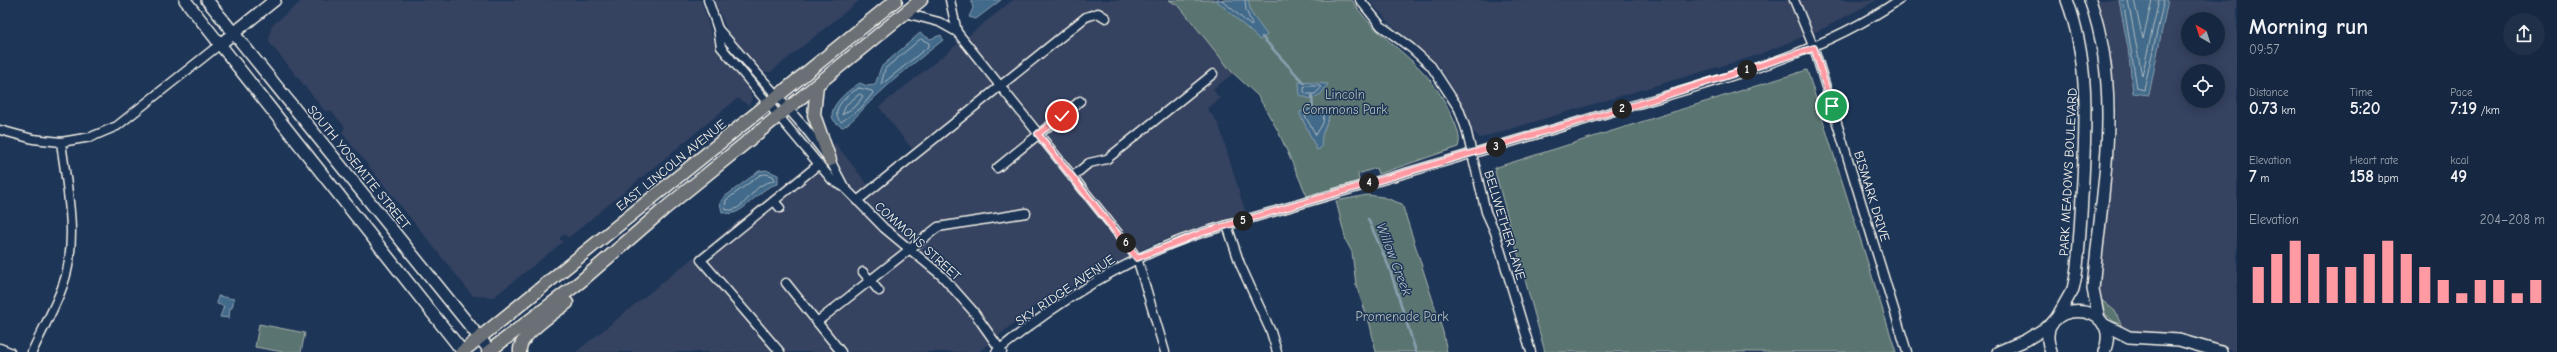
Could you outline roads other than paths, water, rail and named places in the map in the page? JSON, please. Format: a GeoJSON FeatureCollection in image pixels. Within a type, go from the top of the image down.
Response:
{"type":"FeatureCollection","features":[{"type":"Feature","properties":{"kind":"main road"},"geometry":{"type":"LineString","coordinates":[[185,0],[219,45],[463,352]]}},
{"type":"Feature","properties":{"kind":"main road","name":"SOUTH YOSEMITE STREET"},"geometry":{"type":"LineString","coordinates":[[207,0],[490,352]]}},
{"type":"Feature","properties":{"kind":"main road"},"geometry":{"type":"LineString","coordinates":[[219,45],[275,0]]}},
{"type":"Feature","properties":{"kind":"main road","name":"EAST LINCOLN AVENUE"},"geometry":{"type":"LineString","coordinates":[[463,352],[896,0]]}},
{"type":"Feature","properties":{"kind":"main road"},"geometry":{"type":"LineString","coordinates":[[490,352],[580,282],[663,210],[921,0]]}},
{"type":"Feature","properties":{"kind":"main road","name":"PARK MEADOWS BOULEVARD"},"geometry":{"type":"LineString","coordinates":[[2054,321],[2073,289],[2076,274],[2086,136],[2086,86],[2080,42],[2067,0]]}},
{"type":"Feature","properties":{"kind":"main road"},"geometry":{"type":"LineString","coordinates":[[2090,0],[2101,37],[2109,101],[2093,289],[2101,322],[2107,337],[2104,352]]}},
{"type":"Feature","properties":{"kind":"main road"},"geometry":{"type":"LineString","coordinates":[[817,85],[814,115],[830,160]]}},
{"type":"Feature","properties":{"kind":"main road"},"geometry":{"type":"LineString","coordinates":[[520,352],[520,344],[526,336],[576,295],[580,282]]}},
{"type":"Feature","properties":{"kind":"main road"},"geometry":{"type":"LineString","coordinates":[[1998,352],[2026,340],[2054,321],[2074,310],[2088,312],[2101,322],[2129,337],[2179,340],[2221,352]]}},
{"type":"Feature","properties":{"kind":"main road"},"geometry":{"type":"LineString","coordinates":[[2051,352],[2048,338],[2054,321]]}},
{"type":"Feature","properties":{"kind":"street","name":"COMMONS STREET"},"geometry":{"type":"LineString","coordinates":[[708,0],[718,29],[721,47],[767,105],[832,180],[844,187]]}},
{"type":"Feature","properties":{"kind":"street"},"geometry":{"type":"LineString","coordinates":[[950,0],[957,32]]}},
{"type":"Feature","properties":{"kind":"street","name":"BELLWETHER LANE"},"geometry":{"type":"LineString","coordinates":[[1360,0],[1381,26],[1417,52],[1439,75],[1459,109],[1466,129],[1486,212],[1495,232],[1531,352]]}},
{"type":"Feature","properties":{"kind":"street","name":"BISMARK DRIVE"},"geometry":{"type":"LineString","coordinates":[[1794,0],[1814,48],[1906,352]]}},
{"type":"Feature","properties":{"kind":"street","name":"SKY RIDGE AVENUE"},"geometry":{"type":"LineString","coordinates":[[1000,351],[1092,284],[1137,258],[1179,240],[1660,98],[1814,48],[1840,35],[1899,0]]}},
{"type":"Feature","properties":{"kind":"street"},"geometry":{"type":"LineString","coordinates":[[904,13],[940,22],[957,32],[1137,258],[1165,352]]}},
{"type":"Feature","properties":{"kind":"street"},"geometry":{"type":"LineString","coordinates":[[857,201],[1001,87],[1086,17],[1098,13],[1106,18]]}},
{"type":"Feature","properties":{"kind":"street","name":"COMMONS STREET"},"geometry":{"type":"LineString","coordinates":[[718,29],[729,40],[777,98],[788,108],[830,160],[844,187],[884,228],[942,276],[973,311],[1000,351]]}},
{"type":"Feature","properties":{"kind":"street"},"geometry":{"type":"LineString","coordinates":[[0,130],[33,140],[61,142],[91,137],[117,126],[219,45]]}},
{"type":"Feature","properties":{"kind":"street"},"geometry":{"type":"LineString","coordinates":[[1072,177],[1089,163],[1107,159],[1213,74]]}},
{"type":"Feature","properties":{"kind":"street"},"geometry":{"type":"LineString","coordinates":[[996,168],[1080,101]]}},
{"type":"Feature","properties":{"kind":"street"},"geometry":{"type":"LineString","coordinates":[[32,352],[63,285],[71,251],[70,220],[61,142]]}},
{"type":"Feature","properties":{"kind":"street"},"geometry":{"type":"LineString","coordinates":[[780,352],[701,260],[818,164]]}},
{"type":"Feature","properties":{"kind":"street"},"geometry":{"type":"LineString","coordinates":[[774,201],[780,208]]}},
{"type":"Feature","properties":{"kind":"street"},"geometry":{"type":"LineString","coordinates":[[817,322],[938,227],[948,224],[1026,213]]}},
{"type":"Feature","properties":{"kind":"street"},"geometry":{"type":"LineString","coordinates":[[1227,226],[1240,264],[1271,332],[1277,352]]}},
{"type":"Feature","properties":{"kind":"street"},"geometry":{"type":"LineString","coordinates":[[863,272],[879,291]]}},
{"type":"Feature","properties":{"kind":"street"},"geometry":{"type":"LineString","coordinates":[[786,283],[841,352]]}},
{"type":"Feature","properties":{"kind":"street"},"geometry":{"type":"LineString","coordinates":[[0,348],[10,352]]}},
{"type":"Feature","properties":{"kind":"water"},"geometry":{"type":"Polygon","coordinates":[[[971,0],[1001,0],[976,19],[969,17],[973,8],[971,0]]]}},
{"type":"Feature","properties":{"kind":"water"},"geometry":{"type":"Polygon","coordinates":[[[1216,0],[1248,0],[1251,13],[1267,35],[1260,40],[1216,0]]]}},
{"type":"Feature","properties":{"kind":"water"},"geometry":{"type":"Polygon","coordinates":[[[2119,0],[2168,0],[2149,95],[2133,93],[2128,48],[2119,0]]]}},
{"type":"Feature","properties":{"kind":"water"},"geometry":{"type":"Polygon","coordinates":[[[920,33],[930,39],[941,35],[943,40],[891,83],[848,124],[843,127],[835,122],[832,117],[833,110],[841,98],[860,83],[867,86],[875,85],[881,67],[920,33]]]}},
{"type":"Feature","properties":{"kind":"water"},"geometry":{"type":"Polygon","coordinates":[[[1299,82],[1328,84],[1321,94],[1311,99],[1300,95],[1299,82]]]}},
{"type":"Feature","properties":{"kind":"water"},"geometry":{"type":"Polygon","coordinates":[[[1315,108],[1325,110],[1329,117],[1322,135],[1321,148],[1317,150],[1300,114],[1300,112],[1315,108]]]}},
{"type":"Feature","properties":{"kind":"water"},"geometry":{"type":"Polygon","coordinates":[[[766,170],[778,175],[778,184],[762,191],[743,208],[736,212],[729,214],[722,212],[720,203],[723,198],[759,171],[766,170]]]}},
{"type":"Feature","properties":{"kind":"water"},"geometry":{"type":"Polygon","coordinates":[[[218,296],[234,299],[232,308],[230,308],[229,318],[220,317],[224,306],[217,304],[218,296]]]}},
{"type":"Feature","properties":{"kind":"waterway","name":"Willow Creek"},"geometry":{"type":"LineString","coordinates":[[1262,37],[1304,83]]}},
{"type":"Feature","properties":{"kind":"waterway","name":"Willow Creek"},"geometry":{"type":"LineString","coordinates":[[1312,96],[1313,111]]}},
{"type":"Feature","properties":{"kind":"waterway","name":"Willow Creek"},"geometry":{"type":"LineString","coordinates":[[1368,219],[1389,267],[1416,352]]}},
{"type":"Feature","properties":{"kind":"park label","name":"Lincoln Commons Park"},"geometry":{"type":"Point","coordinates":[1345,102]}},
{"type":"Feature","properties":{"kind":"park label","name":"Promenade Park"},"geometry":{"type":"Point","coordinates":[1402,316]}}]}
